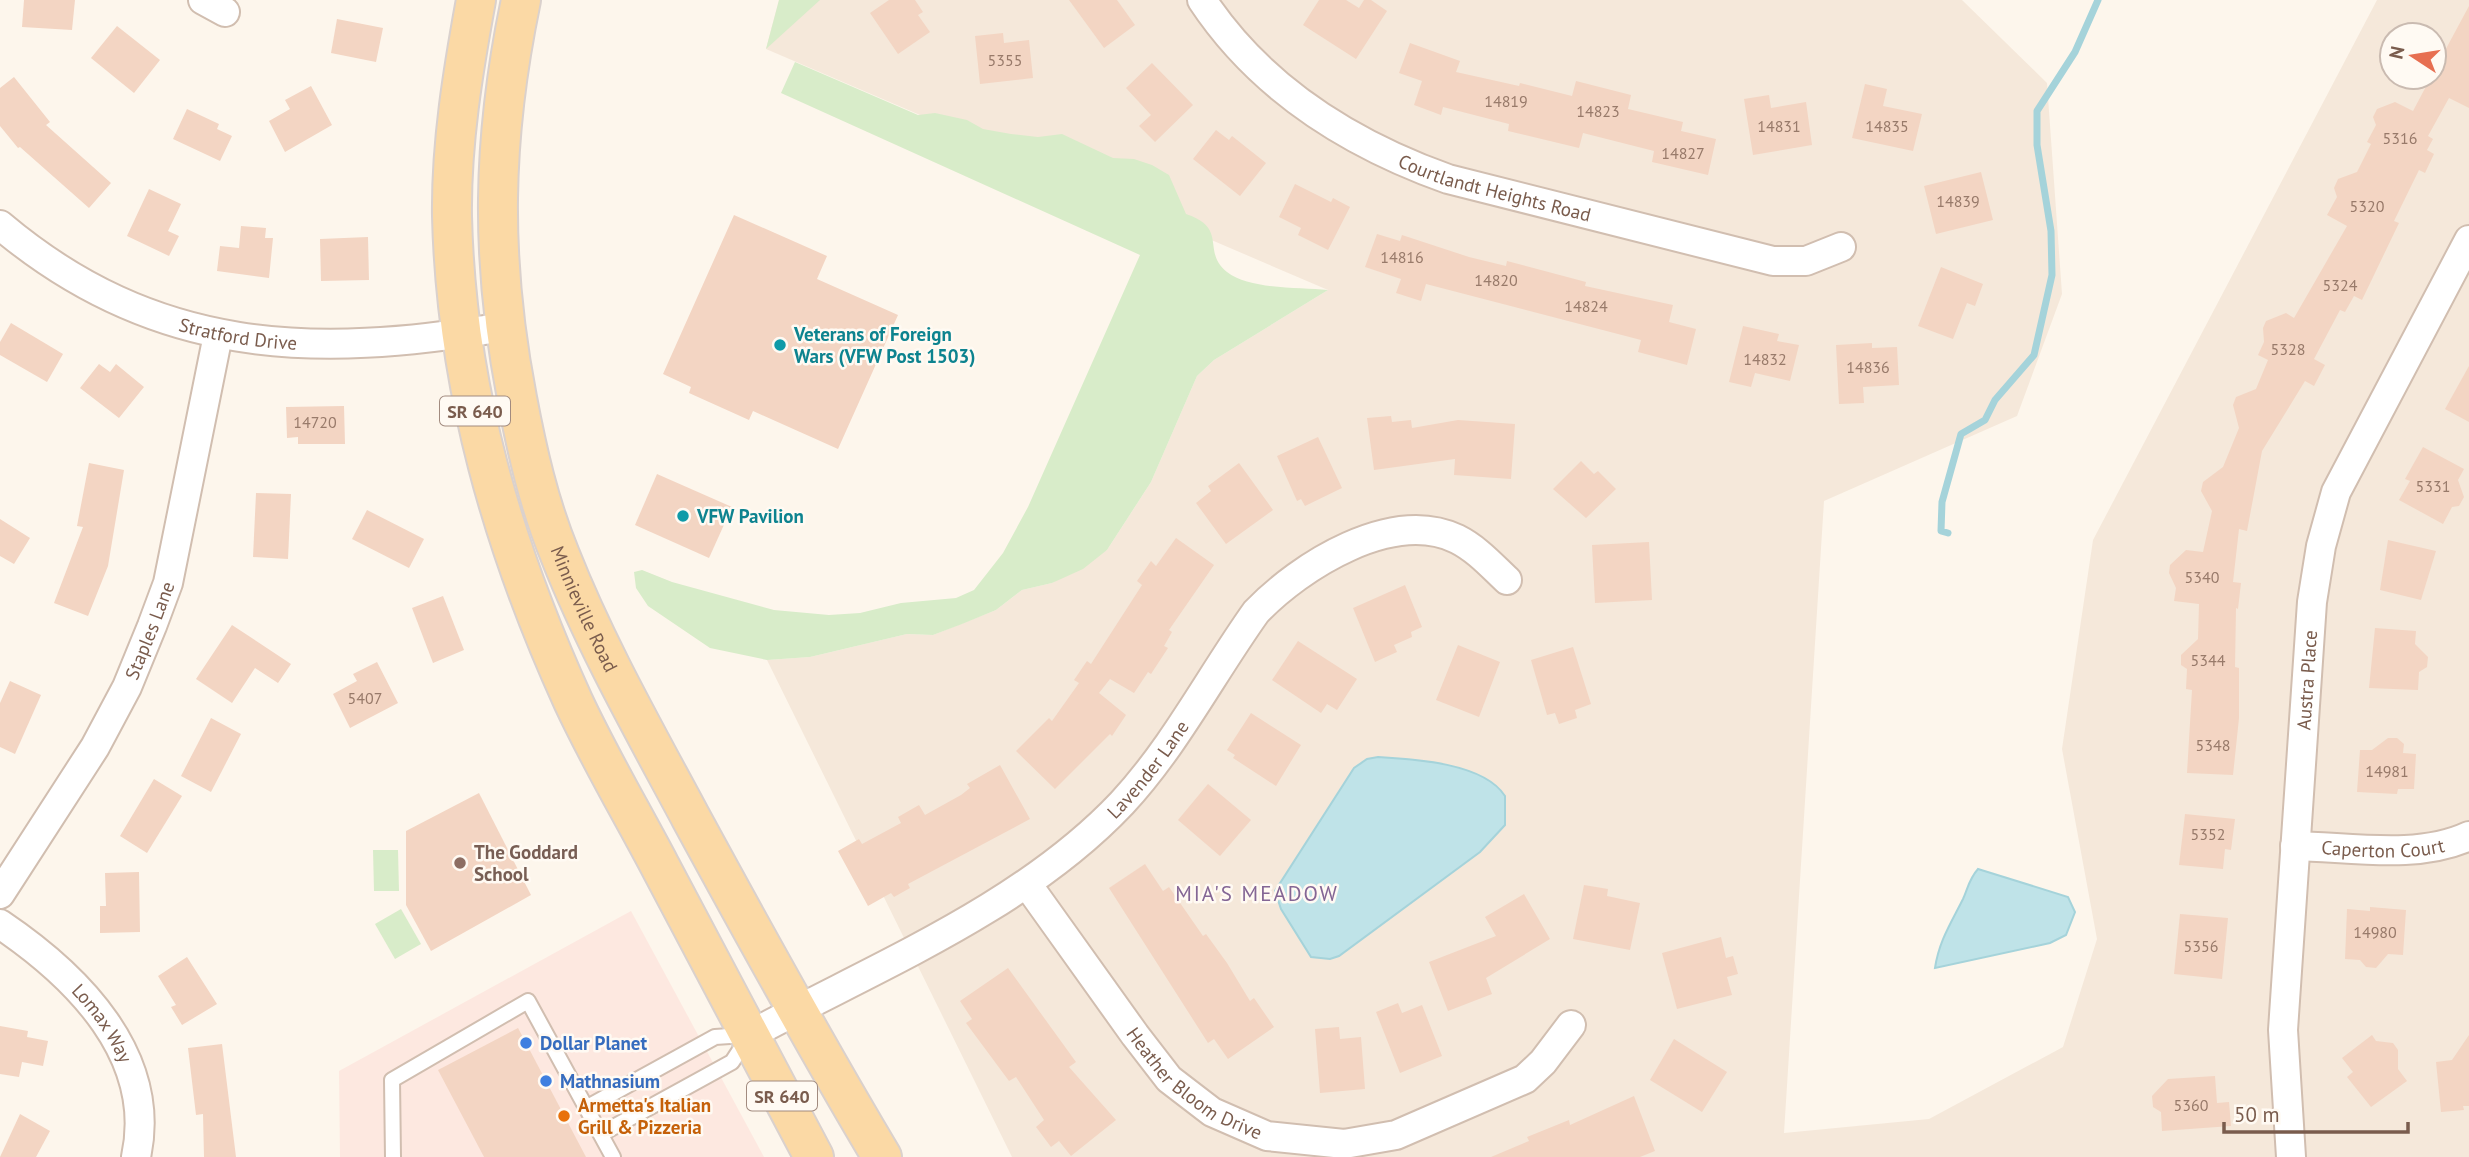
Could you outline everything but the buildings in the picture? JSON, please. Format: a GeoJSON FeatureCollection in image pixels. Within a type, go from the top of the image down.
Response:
{"type":"FeatureCollection","features":[{"type":"Feature","properties":{"kind":"main road","name":"SR 640"},"geometry":{"type":"LineString","coordinates":[[476,0],[464,68],[453,174],[455,270],[461,334],[482,451],[528,597],[574,704],[814,1157]]}},
{"type":"Feature","properties":{"kind":"main road","name":"Minnieville Road"},"geometry":{"type":"LineString","coordinates":[[521,0],[505,74],[497,154],[497,244],[503,327],[537,490],[576,593],[644,731],[795,1011],[882,1157]]}},
{"type":"Feature","properties":{"kind":"street","name":"Courtlandt Heights Road"},"geometry":{"type":"LineString","coordinates":[[1202,0],[1233,39],[1289,95],[1326,122],[1401,162],[1448,179],[1773,261],[1807,261],[1841,247]]}},
{"type":"Feature","properties":{"kind":"street","name":"Stratford Drive"},"geometry":{"type":"LineString","coordinates":[[0,225],[57,268],[104,294],[158,318],[218,335],[273,343],[337,343],[461,334],[503,327]]}},
{"type":"Feature","properties":{"kind":"street","name":"Austra Place"},"geometry":{"type":"LineString","coordinates":[[2291,1157],[2283,1030],[2312,602],[2321,546],[2336,492],[2469,240]]}},
{"type":"Feature","properties":{"kind":"street","name":"Staples Lane"},"geometry":{"type":"LineString","coordinates":[[0,894],[94,747],[127,687],[152,626],[173,560],[218,335]]}},
{"type":"Feature","properties":{"kind":"street","name":"Lavender Lane"},"geometry":{"type":"LineString","coordinates":[[750,1035],[1027,884],[1086,838],[1122,803],[1171,741],[1256,612],[1272,595],[1311,565],[1368,539],[1409,532],[1427,533],[1459,540],[1507,580]]}},
{"type":"Feature","properties":{"kind":"street","name":"Caperton Court"},"geometry":{"type":"LineString","coordinates":[[2295,846],[2411,849],[2453,844],[2469,836]]}},
{"type":"Feature","properties":{"kind":"street","name":"Heather Bloom Drive"},"geometry":{"type":"LineString","coordinates":[[1027,884],[1135,1035],[1170,1079],[1189,1097],[1212,1112],[1268,1136],[1344,1144],[1396,1135],[1525,1079],[1543,1062],[1571,1025]]}},
{"type":"Feature","properties":{"kind":"street","name":"Lomax Way"},"geometry":{"type":"LineString","coordinates":[[0,924],[26,942],[70,981],[108,1025],[124,1051],[135,1079],[140,1109],[136,1157]]}},
{"type":"Feature","properties":{"kind":"lane"},"geometry":{"type":"LineString","coordinates":[[393,1157],[392,1080],[528,1001],[613,1157]]}},
{"type":"Feature","properties":{"kind":"lane"},"geometry":{"type":"LineString","coordinates":[[586,1108],[715,1037],[750,1035]]}},
{"type":"Feature","properties":{"kind":"lane"},"geometry":{"type":"LineString","coordinates":[[600,1134],[732,1062],[750,1035]]}},
{"type":"Feature","properties":{"kind":"shaded area"},"geometry":{"type":"Polygon","coordinates":[[[779,0],[1962,0],[2047,83],[2062,294],[2017,416],[1824,501],[1784,1133],[1929,1119],[2063,1047],[2097,939],[2062,749],[2093,540],[2377,0],[2469,0],[2469,1157],[1012,1157],[767,660],[810,657],[907,634],[933,635],[996,610],[1022,590],[1052,583],[1107,550],[1151,482],[1197,376],[1214,360],[1328,290],[766,49],[779,0]]]}},
{"type":"Feature","properties":{"kind":"shaded area"},"geometry":{"type":"Polygon","coordinates":[[[631,911],[764,1157],[340,1157],[339,1071],[631,911]]]}},
{"type":"Feature","properties":{"kind":"green space"},"geometry":{"type":"Polygon","coordinates":[[[779,0],[820,0],[766,49],[779,0]]]}},
{"type":"Feature","properties":{"kind":"green space"},"geometry":{"type":"Polygon","coordinates":[[[795,62],[918,115],[935,113],[967,120],[983,129],[1011,134],[1038,137],[1062,134],[1113,158],[1134,159],[1152,165],[1169,175],[1186,214],[1207,226],[1216,256],[1227,272],[1237,278],[1262,285],[1328,290],[1214,360],[1197,376],[1151,482],[1107,550],[1083,569],[1052,583],[1022,590],[996,610],[933,635],[907,634],[810,657],[767,660],[710,648],[648,606],[636,588],[634,572],[642,570],[672,582],[774,610],[829,615],[860,613],[901,603],[956,598],[974,590],[1003,553],[1028,507],[1140,255],[781,93],[795,62]]]}},
{"type":"Feature","properties":{"kind":"green space"},"geometry":{"type":"Polygon","coordinates":[[[373,850],[398,850],[399,891],[374,891],[373,850]]]}},
{"type":"Feature","properties":{"kind":"green space"},"geometry":{"type":"Polygon","coordinates":[[[401,909],[421,944],[395,959],[375,924],[401,909]]]}},
{"type":"Feature","properties":{"kind":"water"},"geometry":{"type":"Polygon","coordinates":[[[1378,757],[1447,765],[1481,776],[1505,796],[1505,825],[1480,852],[1339,956],[1330,959],[1311,957],[1281,909],[1275,891],[1354,768],[1367,759],[1378,757]]]}},
{"type":"Feature","properties":{"kind":"water"},"geometry":{"type":"Polygon","coordinates":[[[1978,869],[2068,897],[2075,912],[2066,935],[2050,943],[1935,968],[1946,932],[1978,869]]]}},
{"type":"Feature","properties":{"kind":"waterway"},"geometry":{"type":"LineString","coordinates":[[1948,533],[1941,531],[1942,502],[1961,434],[1985,420],[1995,400],[2034,355],[2052,275],[2051,231],[2037,145],[2037,111],[2075,52],[2098,0]]}},
{"type":"Feature","properties":{"kind":"place","name":"Veterans of Foreign Wars (VFW Post 1503)"},"geometry":{"type":"Point","coordinates":[780,345]}},
{"type":"Feature","properties":{"kind":"place","name":"VFW Pavilion"},"geometry":{"type":"Point","coordinates":[683,516]}},
{"type":"Feature","properties":{"kind":"place","name":"The Goddard School"},"geometry":{"type":"Point","coordinates":[460,863]}},
{"type":"Feature","properties":{"kind":"place","name":"Dollar Planet"},"geometry":{"type":"Point","coordinates":[526,1043]}},
{"type":"Feature","properties":{"kind":"place","name":"Mathnasium"},"geometry":{"type":"Point","coordinates":[546,1081]}},
{"type":"Feature","properties":{"kind":"place","name":"Armetta's Italian Grill & Pizzeria"},"geometry":{"type":"Point","coordinates":[564,1116]}},
{"type":"Feature","properties":{"kind":"district","name":"MIA'S MEADOW"},"geometry":{"type":"Point","coordinates":[1257,893]}}]}
